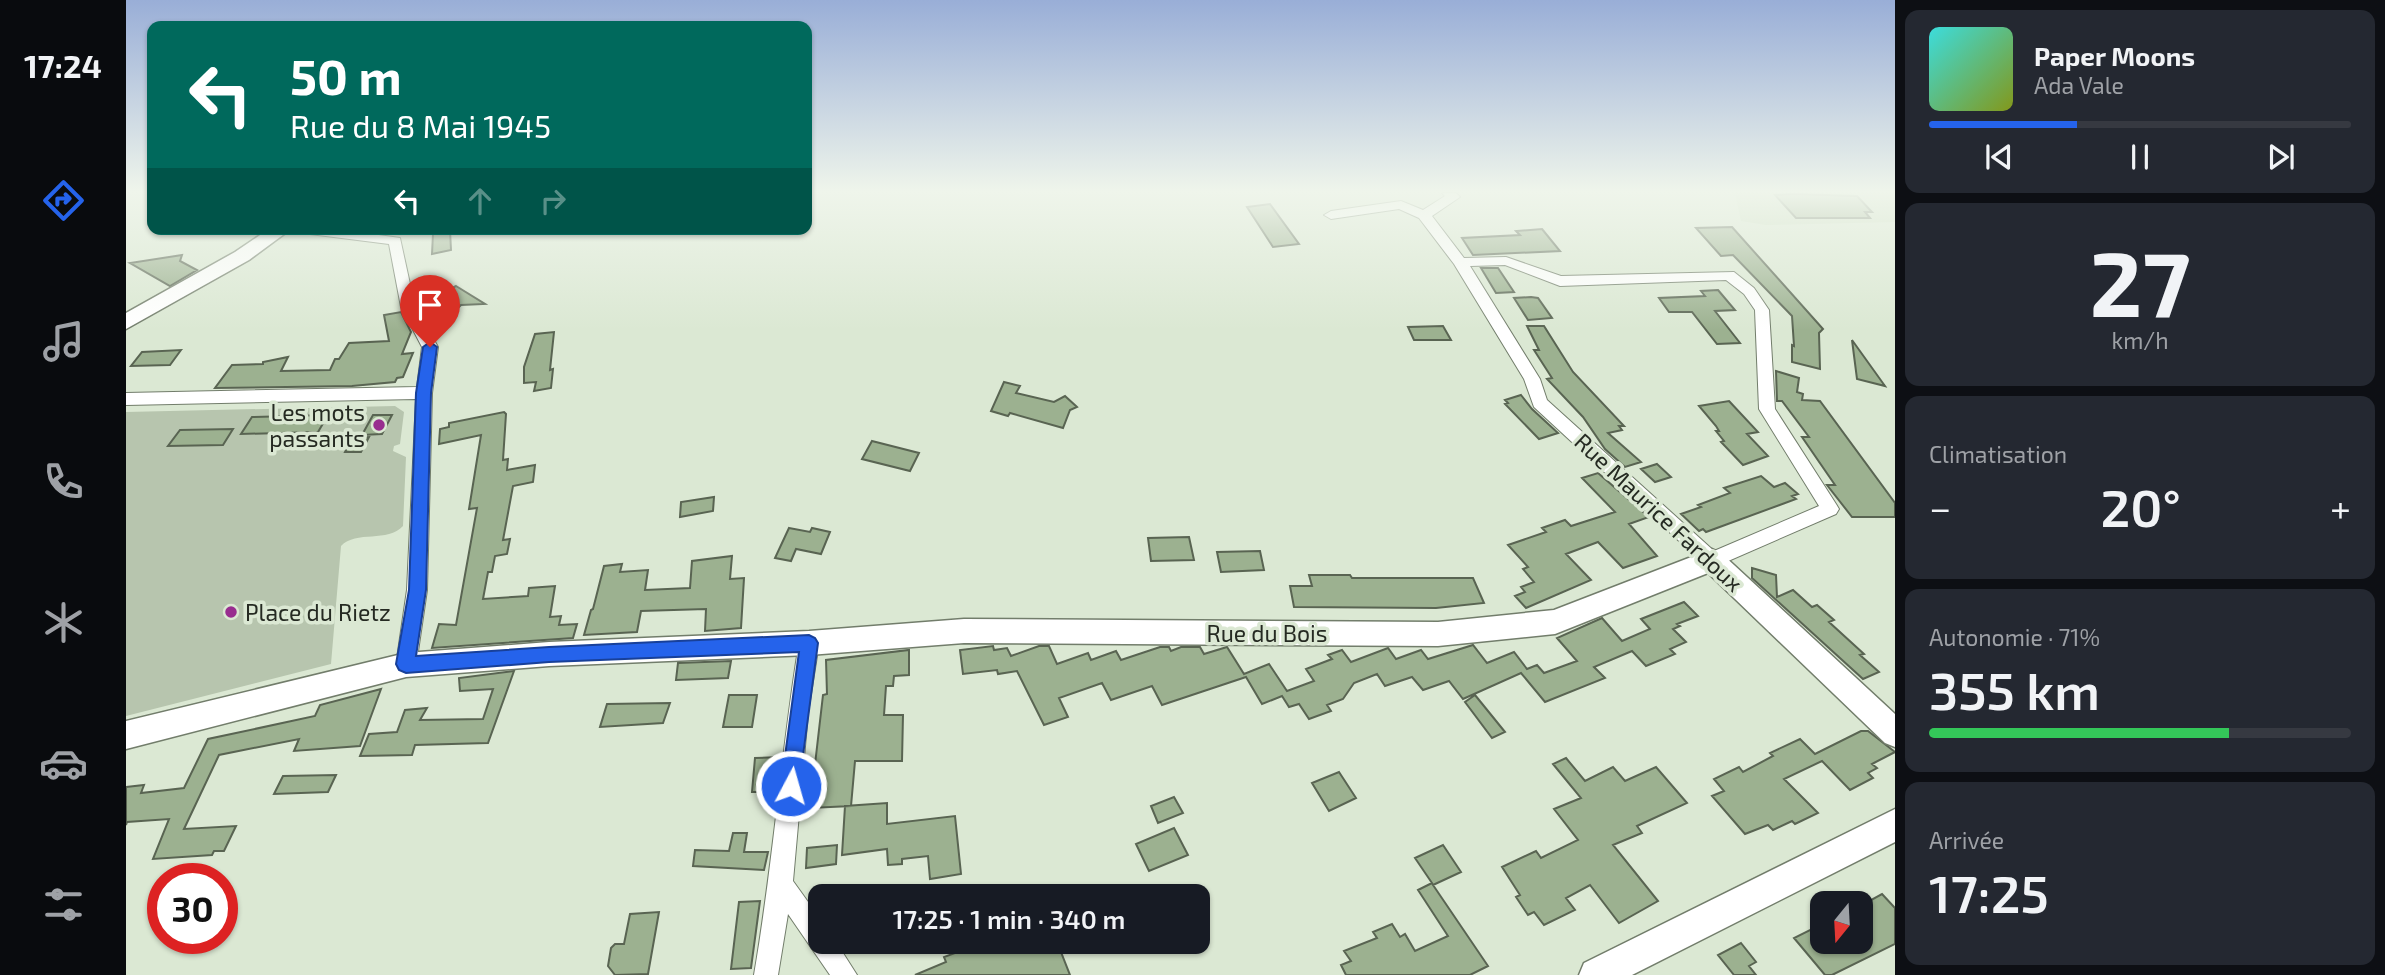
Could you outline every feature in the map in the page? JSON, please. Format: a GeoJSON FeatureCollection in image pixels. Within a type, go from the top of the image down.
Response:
{"type":"FeatureCollection","features":[{"type":"Feature","properties":{"kind":"street"},"geometry":{"type":"LineString","coordinates":[[126,322],[268,238]]}},
{"type":"Feature","properties":{"kind":"street"},"geometry":{"type":"LineString","coordinates":[[126,735],[406,664],[417,590],[424,393],[430,347],[408,307],[395,241],[376,238]]}},
{"type":"Feature","properties":{"kind":"street","name":"Rue Maurice Fardoux"},"geometry":{"type":"LineString","coordinates":[[1442,238],[1460,262],[1532,379],[1540,403],[1712,560],[1895,733]]}},
{"type":"Feature","properties":{"kind":"street"},"geometry":{"type":"LineString","coordinates":[[1460,262],[1506,261],[1560,281],[1729,275],[1749,290],[1762,310],[1767,409],[1830,509],[1712,560]]}},
{"type":"Feature","properties":{"kind":"street"},"geometry":{"type":"LineString","coordinates":[[126,399],[424,393]]}},
{"type":"Feature","properties":{"kind":"street","name":"Rue du Bois"},"geometry":{"type":"LineString","coordinates":[[406,664],[549,654],[809,643],[964,631],[1438,634],[1555,622],[1712,560]]}},
{"type":"Feature","properties":{"kind":"street"},"geometry":{"type":"LineString","coordinates":[[766,975],[781,884],[798,713],[809,643]]}},
{"type":"Feature","properties":{"kind":"street"},"geometry":{"type":"LineString","coordinates":[[1596,975],[1895,825]]}},
{"type":"Feature","properties":{"kind":"street"},"geometry":{"type":"LineString","coordinates":[[781,884],[808,922]]}},
{"type":"Feature","properties":{"kind":"street"},"geometry":{"type":"LineString","coordinates":[[830,954],[845,975]]}},
{"type":"Feature","properties":{"kind":"shaded area","name":"Place du Rietz"},"geometry":{"type":"Polygon","coordinates":[[[395,406],[404,412],[400,444],[394,446],[393,451],[406,457],[403,526],[389,534],[347,541],[341,546],[331,664],[126,716],[126,412],[395,406]]]}},
{"type":"Feature","properties":{"kind":"building"},"geometry":{"type":"Polygon","coordinates":[[[433,238],[450,238],[451,250],[432,254],[433,238]]]}},
{"type":"Feature","properties":{"kind":"building"},"geometry":{"type":"Polygon","coordinates":[[[1267,238],[1295,238],[1299,244],[1273,247],[1267,238]]]}},
{"type":"Feature","properties":{"kind":"building"},"geometry":{"type":"Polygon","coordinates":[[[1462,238],[1550,238],[1560,251],[1473,255],[1462,238]]]}},
{"type":"Feature","properties":{"kind":"building"},"geometry":{"type":"Polygon","coordinates":[[[1705,238],[1742,238],[1823,329],[1819,333],[1820,369],[1792,362],[1792,316],[1733,255],[1721,256],[1705,238]]]}},
{"type":"Feature","properties":{"kind":"building"},"geometry":{"type":"Polygon","coordinates":[[[182,255],[180,261],[197,270],[170,286],[130,263],[182,255]]]}},
{"type":"Feature","properties":{"kind":"building"},"geometry":{"type":"Polygon","coordinates":[[[1481,268],[1498,268],[1514,292],[1496,293],[1481,268]]]}},
{"type":"Feature","properties":{"kind":"building"},"geometry":{"type":"Polygon","coordinates":[[[456,286],[485,304],[461,305],[457,309],[439,295],[456,286]]]}},
{"type":"Feature","properties":{"kind":"building"},"geometry":{"type":"Polygon","coordinates":[[[1718,290],[1735,310],[1715,311],[1740,343],[1717,344],[1692,312],[1669,312],[1659,298],[1705,296],[1701,291],[1718,290]]]}},
{"type":"Feature","properties":{"kind":"building"},"geometry":{"type":"Polygon","coordinates":[[[1514,298],[1538,298],[1552,318],[1528,320],[1514,298]]]}},
{"type":"Feature","properties":{"kind":"building"},"geometry":{"type":"Polygon","coordinates":[[[401,312],[411,332],[402,354],[413,353],[403,377],[397,378],[395,382],[352,386],[215,388],[232,365],[263,364],[288,357],[281,371],[330,370],[335,359],[339,359],[349,343],[389,341],[384,315],[401,312]]]}},
{"type":"Feature","properties":{"kind":"building"},"geometry":{"type":"Polygon","coordinates":[[[1443,326],[1451,340],[1414,340],[1408,327],[1443,326]]]}},
{"type":"Feature","properties":{"kind":"building"},"geometry":{"type":"Polygon","coordinates":[[[1527,326],[1544,326],[1573,372],[1624,426],[1619,426],[1622,430],[1608,433],[1641,462],[1625,467],[1605,449],[1583,417],[1547,379],[1552,378],[1534,350],[1539,350],[1527,326]]]}},
{"type":"Feature","properties":{"kind":"building"},"geometry":{"type":"Polygon","coordinates":[[[554,332],[551,388],[534,391],[536,382],[524,383],[524,367],[535,334],[554,332]]]}},
{"type":"Feature","properties":{"kind":"building"},"geometry":{"type":"Polygon","coordinates":[[[1852,340],[1885,386],[1857,379],[1852,340]]]}},
{"type":"Feature","properties":{"kind":"building"},"geometry":{"type":"Polygon","coordinates":[[[181,350],[170,365],[131,366],[142,352],[181,350]]]}},
{"type":"Feature","properties":{"kind":"building"},"geometry":{"type":"Polygon","coordinates":[[[1776,371],[1799,378],[1797,392],[1803,394],[1802,400],[1820,401],[1895,503],[1895,517],[1852,517],[1827,485],[1835,485],[1802,437],[1809,437],[1782,401],[1777,401],[1776,371]]]}},
{"type":"Feature","properties":{"kind":"building"},"geometry":{"type":"Polygon","coordinates":[[[1004,382],[1020,386],[1016,393],[1054,402],[1065,396],[1077,407],[1070,410],[1063,428],[1010,413],[1008,416],[991,411],[1004,382]]]}},
{"type":"Feature","properties":{"kind":"building"},"geometry":{"type":"Polygon","coordinates":[[[1521,395],[1558,433],[1539,439],[1505,404],[1508,403],[1505,400],[1521,395]]]}},
{"type":"Feature","properties":{"kind":"building"},"geometry":{"type":"Polygon","coordinates":[[[1729,401],[1758,432],[1747,434],[1768,456],[1743,465],[1721,442],[1724,441],[1716,431],[1719,431],[1716,426],[1699,406],[1729,401]]]}},
{"type":"Feature","properties":{"kind":"building"},"geometry":{"type":"Polygon","coordinates":[[[504,412],[503,460],[508,459],[507,470],[535,465],[533,482],[513,486],[503,540],[510,539],[507,554],[495,556],[492,572],[488,572],[483,599],[528,596],[529,588],[555,586],[550,617],[561,616],[559,625],[577,624],[573,638],[432,648],[439,624],[456,625],[477,508],[469,509],[481,435],[439,444],[440,429],[449,427],[449,423],[504,412]]]}},
{"type":"Feature","properties":{"kind":"building"},"geometry":{"type":"Polygon","coordinates":[[[328,415],[318,432],[241,434],[252,417],[328,415]]]}},
{"type":"Feature","properties":{"kind":"building"},"geometry":{"type":"Polygon","coordinates":[[[373,415],[392,415],[382,434],[362,435],[373,415]]]}},
{"type":"Feature","properties":{"kind":"building"},"geometry":{"type":"Polygon","coordinates":[[[233,429],[223,445],[168,446],[180,430],[233,429]]]}},
{"type":"Feature","properties":{"kind":"building"},"geometry":{"type":"Polygon","coordinates":[[[369,437],[361,452],[345,452],[352,438],[369,437]]]}},
{"type":"Feature","properties":{"kind":"building"},"geometry":{"type":"Polygon","coordinates":[[[872,441],[919,453],[910,471],[862,459],[872,441]]]}},
{"type":"Feature","properties":{"kind":"building"},"geometry":{"type":"Polygon","coordinates":[[[1657,464],[1671,477],[1655,482],[1641,469],[1657,464]]]}},
{"type":"Feature","properties":{"kind":"building"},"geometry":{"type":"Polygon","coordinates":[[[1598,473],[1649,517],[1629,524],[1657,556],[1623,568],[1598,542],[1566,554],[1591,580],[1526,608],[1515,596],[1525,592],[1521,587],[1534,582],[1523,569],[1528,567],[1508,545],[1546,532],[1542,528],[1565,520],[1571,526],[1615,512],[1582,478],[1598,473]]]}},
{"type":"Feature","properties":{"kind":"building"},"geometry":{"type":"Polygon","coordinates":[[[1761,476],[1774,487],[1785,483],[1798,494],[1792,496],[1796,499],[1706,532],[1703,529],[1699,531],[1681,514],[1730,493],[1724,488],[1761,476]]]}},
{"type":"Feature","properties":{"kind":"building"},"geometry":{"type":"Polygon","coordinates":[[[714,497],[713,511],[680,517],[681,502],[714,497]]]}},
{"type":"Feature","properties":{"kind":"building"},"geometry":{"type":"Polygon","coordinates":[[[789,528],[810,532],[812,528],[830,532],[821,554],[796,549],[791,561],[775,558],[789,528]]]}},
{"type":"Feature","properties":{"kind":"building"},"geometry":{"type":"Polygon","coordinates":[[[1189,537],[1194,560],[1151,561],[1148,538],[1189,537]]]}},
{"type":"Feature","properties":{"kind":"building"},"geometry":{"type":"Polygon","coordinates":[[[1260,551],[1264,570],[1221,572],[1217,552],[1260,551]]]}},
{"type":"Feature","properties":{"kind":"building"},"geometry":{"type":"Polygon","coordinates":[[[732,556],[730,579],[744,578],[741,628],[705,631],[706,609],[641,611],[637,632],[584,635],[604,566],[622,564],[620,572],[648,570],[645,590],[690,588],[692,561],[732,556]]]}},
{"type":"Feature","properties":{"kind":"building"},"geometry":{"type":"Polygon","coordinates":[[[1752,568],[1776,575],[1777,597],[1793,590],[1812,607],[1817,605],[1834,620],[1829,622],[1864,654],[1860,655],[1879,672],[1863,679],[1752,578],[1752,568]]]}},
{"type":"Feature","properties":{"kind":"building"},"geometry":{"type":"Polygon","coordinates":[[[1309,575],[1350,575],[1352,578],[1473,578],[1484,603],[1436,608],[1294,607],[1290,586],[1312,586],[1309,575]]]}},
{"type":"Feature","properties":{"kind":"building"},"geometry":{"type":"Polygon","coordinates":[[[1684,602],[1698,616],[1677,624],[1680,626],[1673,629],[1686,642],[1670,649],[1675,654],[1646,666],[1632,651],[1594,667],[1605,678],[1545,702],[1521,673],[1463,699],[1449,681],[1423,690],[1412,677],[1385,686],[1377,674],[1354,683],[1343,699],[1327,705],[1331,711],[1309,719],[1299,704],[1289,707],[1282,696],[1262,704],[1246,677],[1162,705],[1152,686],[1111,700],[1102,683],[1059,698],[1068,717],[1044,725],[1017,671],[998,674],[997,670],[963,674],[960,650],[993,646],[994,650],[1007,648],[1011,656],[1039,646],[1049,646],[1057,664],[1088,653],[1091,660],[1116,651],[1121,660],[1160,647],[1169,647],[1171,651],[1181,647],[1200,647],[1204,654],[1227,647],[1244,674],[1269,664],[1287,691],[1314,681],[1306,669],[1332,659],[1328,655],[1342,650],[1351,662],[1388,648],[1396,659],[1421,650],[1428,659],[1473,645],[1487,663],[1514,652],[1527,669],[1537,665],[1544,673],[1577,661],[1557,638],[1602,618],[1622,641],[1650,629],[1641,619],[1684,602]]]}},
{"type":"Feature","properties":{"kind":"building"},"geometry":{"type":"Polygon","coordinates":[[[909,650],[909,675],[894,676],[893,686],[886,686],[884,715],[903,715],[902,761],[855,761],[851,806],[810,808],[823,695],[827,694],[826,660],[909,650]]]}},
{"type":"Feature","properties":{"kind":"building"},"geometry":{"type":"Polygon","coordinates":[[[731,661],[728,678],[676,680],[678,663],[731,661]]]}},
{"type":"Feature","properties":{"kind":"building"},"geometry":{"type":"Polygon","coordinates":[[[514,671],[488,743],[415,745],[412,755],[360,756],[369,734],[397,732],[405,710],[427,708],[420,720],[483,719],[493,689],[460,691],[459,678],[514,671]]]}},
{"type":"Feature","properties":{"kind":"building"},"geometry":{"type":"Polygon","coordinates":[[[381,689],[360,746],[294,751],[299,739],[219,755],[184,829],[236,826],[224,851],[214,851],[212,855],[153,859],[169,819],[127,822],[126,825],[126,787],[144,785],[141,793],[184,788],[208,739],[315,716],[320,705],[381,689]]]}},
{"type":"Feature","properties":{"kind":"building"},"geometry":{"type":"Polygon","coordinates":[[[729,695],[757,695],[752,727],[723,727],[729,695]]]}},
{"type":"Feature","properties":{"kind":"building"},"geometry":{"type":"Polygon","coordinates":[[[1475,695],[1505,732],[1492,738],[1465,702],[1475,695]]]}},
{"type":"Feature","properties":{"kind":"building"},"geometry":{"type":"Polygon","coordinates":[[[670,703],[663,723],[600,727],[607,704],[670,703]]]}},
{"type":"Feature","properties":{"kind":"building"},"geometry":{"type":"Polygon","coordinates":[[[1861,731],[1868,731],[1895,752],[1872,764],[1877,768],[1868,773],[1873,778],[1850,790],[1822,761],[1784,779],[1818,813],[1795,824],[1792,821],[1773,830],[1768,825],[1745,834],[1712,796],[1724,791],[1714,779],[1739,767],[1743,772],[1773,756],[1770,753],[1800,739],[1815,754],[1861,731]]]}},
{"type":"Feature","properties":{"kind":"building"},"geometry":{"type":"Polygon","coordinates":[[[780,757],[775,792],[752,792],[755,758],[780,757]]]}},
{"type":"Feature","properties":{"kind":"building"},"geometry":{"type":"Polygon","coordinates":[[[1566,758],[1585,781],[1613,767],[1625,781],[1656,767],[1687,803],[1637,826],[1642,833],[1613,845],[1658,901],[1619,923],[1590,885],[1566,898],[1575,910],[1544,925],[1534,912],[1528,915],[1516,897],[1520,895],[1502,867],[1536,851],[1541,858],[1578,840],[1554,809],[1581,798],[1553,764],[1566,758]]]}},
{"type":"Feature","properties":{"kind":"building"},"geometry":{"type":"Polygon","coordinates":[[[1339,772],[1356,798],[1329,811],[1312,783],[1339,772]]]}},
{"type":"Feature","properties":{"kind":"building"},"geometry":{"type":"Polygon","coordinates":[[[336,775],[328,792],[274,794],[283,776],[336,775]]]}},
{"type":"Feature","properties":{"kind":"building"},"geometry":{"type":"Polygon","coordinates":[[[1174,797],[1183,813],[1158,823],[1151,806],[1174,797]]]}},
{"type":"Feature","properties":{"kind":"building"},"geometry":{"type":"Polygon","coordinates":[[[887,803],[887,824],[955,816],[961,874],[930,879],[928,856],[902,859],[902,864],[888,865],[887,849],[842,855],[845,806],[887,803]]]}},
{"type":"Feature","properties":{"kind":"building"},"geometry":{"type":"Polygon","coordinates":[[[1174,828],[1188,855],[1149,871],[1136,844],[1174,828]]]}},
{"type":"Feature","properties":{"kind":"building"},"geometry":{"type":"Polygon","coordinates":[[[733,833],[747,833],[744,852],[768,852],[764,870],[693,866],[695,850],[729,851],[733,833]]]}},
{"type":"Feature","properties":{"kind":"building"},"geometry":{"type":"Polygon","coordinates":[[[837,845],[836,864],[806,868],[807,848],[837,845]]]}},
{"type":"Feature","properties":{"kind":"building"},"geometry":{"type":"Polygon","coordinates":[[[1443,845],[1461,872],[1433,885],[1488,966],[1470,975],[1346,975],[1341,965],[1351,961],[1344,951],[1377,938],[1373,932],[1392,924],[1400,937],[1405,934],[1415,951],[1448,936],[1418,890],[1432,883],[1415,858],[1443,845]]]}},
{"type":"Feature","properties":{"kind":"building"},"geometry":{"type":"Polygon","coordinates":[[[1882,894],[1895,908],[1895,944],[1832,975],[1825,975],[1794,938],[1810,930],[1810,954],[1873,954],[1873,899],[1882,894]]]}},
{"type":"Feature","properties":{"kind":"building"},"geometry":{"type":"Polygon","coordinates":[[[760,901],[751,968],[731,969],[739,902],[760,901]]]}},
{"type":"Feature","properties":{"kind":"building"},"geometry":{"type":"Polygon","coordinates":[[[659,912],[648,974],[615,975],[608,966],[611,948],[615,944],[624,944],[630,914],[659,912]]]}},
{"type":"Feature","properties":{"kind":"building"},"geometry":{"type":"Polygon","coordinates":[[[1741,943],[1756,962],[1749,966],[1756,975],[1734,975],[1718,955],[1741,943]]]}},
{"type":"Feature","properties":{"kind":"building"},"geometry":{"type":"Polygon","coordinates":[[[952,954],[1062,954],[1070,975],[915,975],[946,962],[944,957],[952,954]]]}},
{"type":"Feature","properties":{"kind":"place","name":"Les mots passants"},"geometry":{"type":"Point","coordinates":[379,425]}},
{"type":"Feature","properties":{"kind":"place","name":"Place du Rietz"},"geometry":{"type":"Point","coordinates":[231,612]}},
{"type":"Feature","properties":{"kind":"route"},"geometry":{"type":"LineString","coordinates":[[430,347],[424,393],[417,590],[406,664],[549,654],[809,643],[798,713],[791,786]]}}]}
